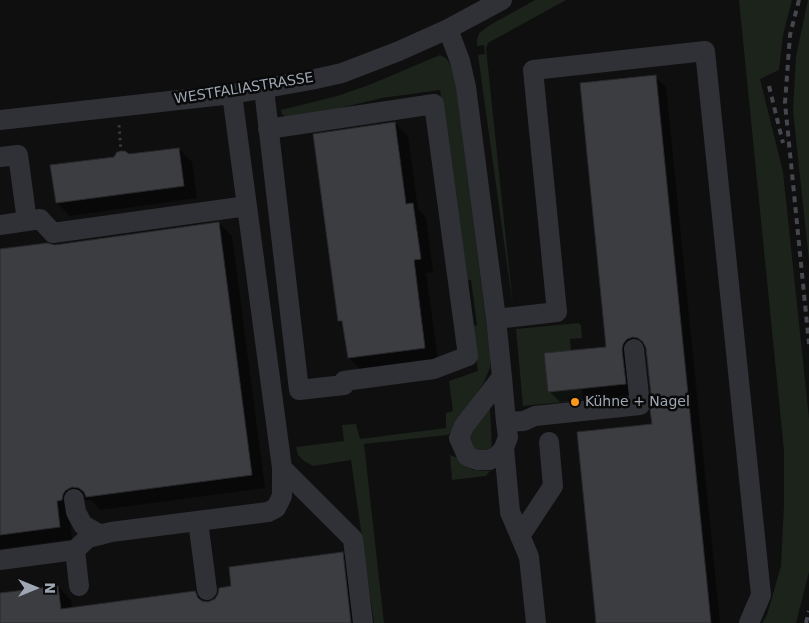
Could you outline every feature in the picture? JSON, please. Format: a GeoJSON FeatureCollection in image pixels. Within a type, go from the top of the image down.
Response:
{"type":"FeatureCollection","features":[{"type":"Feature","properties":{"kind":"street","name":"WESTFALIASTRASSE"},"geometry":{"type":"LineString","coordinates":[[0,120],[232,94],[342,73],[399,51],[448,29],[502,0]]}},
{"type":"Feature","properties":{"kind":"street"},"geometry":{"type":"LineString","coordinates":[[448,29],[460,61],[466,87],[506,318],[502,377],[508,437],[504,448],[498,456],[489,460],[478,460],[467,456],[459,438],[464,426],[502,377]]}},
{"type":"Feature","properties":{"kind":"street"},"geometry":{"type":"LineString","coordinates":[[506,318],[556,312],[533,70],[705,51],[761,595],[749,623]]}},
{"type":"Feature","properties":{"kind":"street"},"geometry":{"type":"LineString","coordinates":[[264,89],[268,129],[299,390],[344,385],[344,381],[434,369],[468,356],[434,104],[268,129]]}},
{"type":"Feature","properties":{"kind":"street"},"geometry":{"type":"LineString","coordinates":[[0,560],[75,550],[88,538],[111,532],[268,512],[276,508],[282,496],[282,468],[232,94]]}},
{"type":"Feature","properties":{"kind":"street"},"geometry":{"type":"LineString","coordinates":[[0,157],[18,155],[27,221]]}},
{"type":"Feature","properties":{"kind":"street"},"geometry":{"type":"LineString","coordinates":[[0,225],[40,219],[53,233],[246,206]]}},
{"type":"Feature","properties":{"kind":"street"},"geometry":{"type":"LineString","coordinates":[[506,422],[524,420],[535,416],[640,405],[634,349]]}},
{"type":"Feature","properties":{"kind":"street"},"geometry":{"type":"LineString","coordinates":[[520,536],[553,486],[550,442]]}},
{"type":"Feature","properties":{"kind":"street"},"geometry":{"type":"LineString","coordinates":[[504,448],[510,512],[529,556],[536,623]]}},
{"type":"Feature","properties":{"kind":"street"},"geometry":{"type":"LineString","coordinates":[[282,468],[353,539],[363,623]]}},
{"type":"Feature","properties":{"kind":"street"},"geometry":{"type":"LineString","coordinates":[[74,499],[76,512],[83,525],[101,535]]}},
{"type":"Feature","properties":{"kind":"street"},"geometry":{"type":"LineString","coordinates":[[198,521],[207,590]]}},
{"type":"Feature","properties":{"kind":"street"},"geometry":{"type":"LineString","coordinates":[[75,550],[79,586]]}},
{"type":"Feature","properties":{"kind":"path"},"geometry":{"type":"LineString","coordinates":[[117,107],[121,152]]}},
{"type":"Feature","properties":{"kind":"shaded area"},"geometry":{"type":"Polygon","coordinates":[[[535,0],[566,0],[488,43],[486,48],[513,307],[478,55],[485,54],[484,45],[477,46],[477,40],[479,33],[490,25],[535,0]]]}},
{"type":"Feature","properties":{"kind":"shaded area"},"geometry":{"type":"Polygon","coordinates":[[[739,0],[792,0],[783,35],[779,70],[760,79],[783,172],[809,418],[809,572],[796,623],[762,623],[767,615],[781,566],[784,451],[739,0]]]}},
{"type":"Feature","properties":{"kind":"shaded area"},"geometry":{"type":"Polygon","coordinates":[[[808,0],[809,261],[793,111],[796,56],[808,0]]]}},
{"type":"Feature","properties":{"kind":"shaded area"},"geometry":{"type":"Polygon","coordinates":[[[440,55],[446,58],[450,64],[456,83],[490,354],[490,368],[484,382],[452,432],[447,435],[364,444],[384,623],[374,623],[351,460],[313,466],[298,455],[296,447],[344,441],[342,425],[356,424],[360,439],[446,428],[446,413],[453,411],[449,381],[478,371],[472,326],[477,325],[471,280],[466,281],[440,90],[382,98],[328,111],[287,118],[282,114],[281,110],[337,96],[369,85],[440,55]]]}},
{"type":"Feature","properties":{"kind":"shaded area"},"geometry":{"type":"Polygon","coordinates":[[[578,323],[581,325],[582,338],[570,339],[571,351],[544,353],[548,391],[582,388],[583,400],[523,406],[516,329],[578,323]]]}},
{"type":"Feature","properties":{"kind":"shaded area"},"geometry":{"type":"Polygon","coordinates":[[[490,409],[492,448],[479,450],[473,448],[469,441],[469,431],[490,409]]]}},
{"type":"Feature","properties":{"kind":"shaded area"},"geometry":{"type":"Polygon","coordinates":[[[450,455],[458,458],[473,470],[490,471],[486,476],[452,480],[450,455]]]}},
{"type":"Feature","properties":{"kind":"building"},"geometry":{"type":"Polygon","coordinates":[[[656,75],[711,623],[596,623],[577,432],[652,424],[650,410],[652,404],[646,348],[643,342],[633,337],[627,339],[623,344],[626,384],[548,392],[544,353],[606,347],[580,83],[656,75]]]}},
{"type":"Feature","properties":{"kind":"building"},"geometry":{"type":"Polygon","coordinates":[[[395,122],[406,204],[413,203],[421,259],[414,260],[425,348],[348,358],[342,321],[338,321],[313,134],[395,122]]]}},
{"type":"Feature","properties":{"kind":"building"},"geometry":{"type":"Polygon","coordinates":[[[179,148],[184,186],[56,203],[50,165],[114,157],[117,152],[125,151],[129,154],[179,148]]]}},
{"type":"Feature","properties":{"kind":"building"},"geometry":{"type":"Polygon","coordinates":[[[219,222],[252,475],[86,497],[79,488],[72,487],[66,490],[62,500],[57,501],[60,527],[0,535],[0,249],[47,243],[55,245],[219,222]]]}},
{"type":"Feature","properties":{"kind":"building"},"geometry":{"type":"Polygon","coordinates":[[[343,552],[351,623],[0,623],[0,593],[58,586],[61,609],[195,591],[198,598],[208,602],[215,599],[219,588],[231,586],[229,567],[343,552]]]}},
{"type":"Feature","properties":{"kind":"railway"},"geometry":{"type":"LineString","coordinates":[[799,0],[790,35],[785,103],[809,344]]}},
{"type":"Feature","properties":{"kind":"railway"},"geometry":{"type":"LineString","coordinates":[[769,86],[783,143]]}},
{"type":"Feature","properties":{"kind":"railway"},"geometry":{"type":"LineString","coordinates":[[806,623],[809,611]]}},
{"type":"Feature","properties":{"kind":"place","name":"Kühne + Nagel"},"geometry":{"type":"Point","coordinates":[575,402]}}]}
